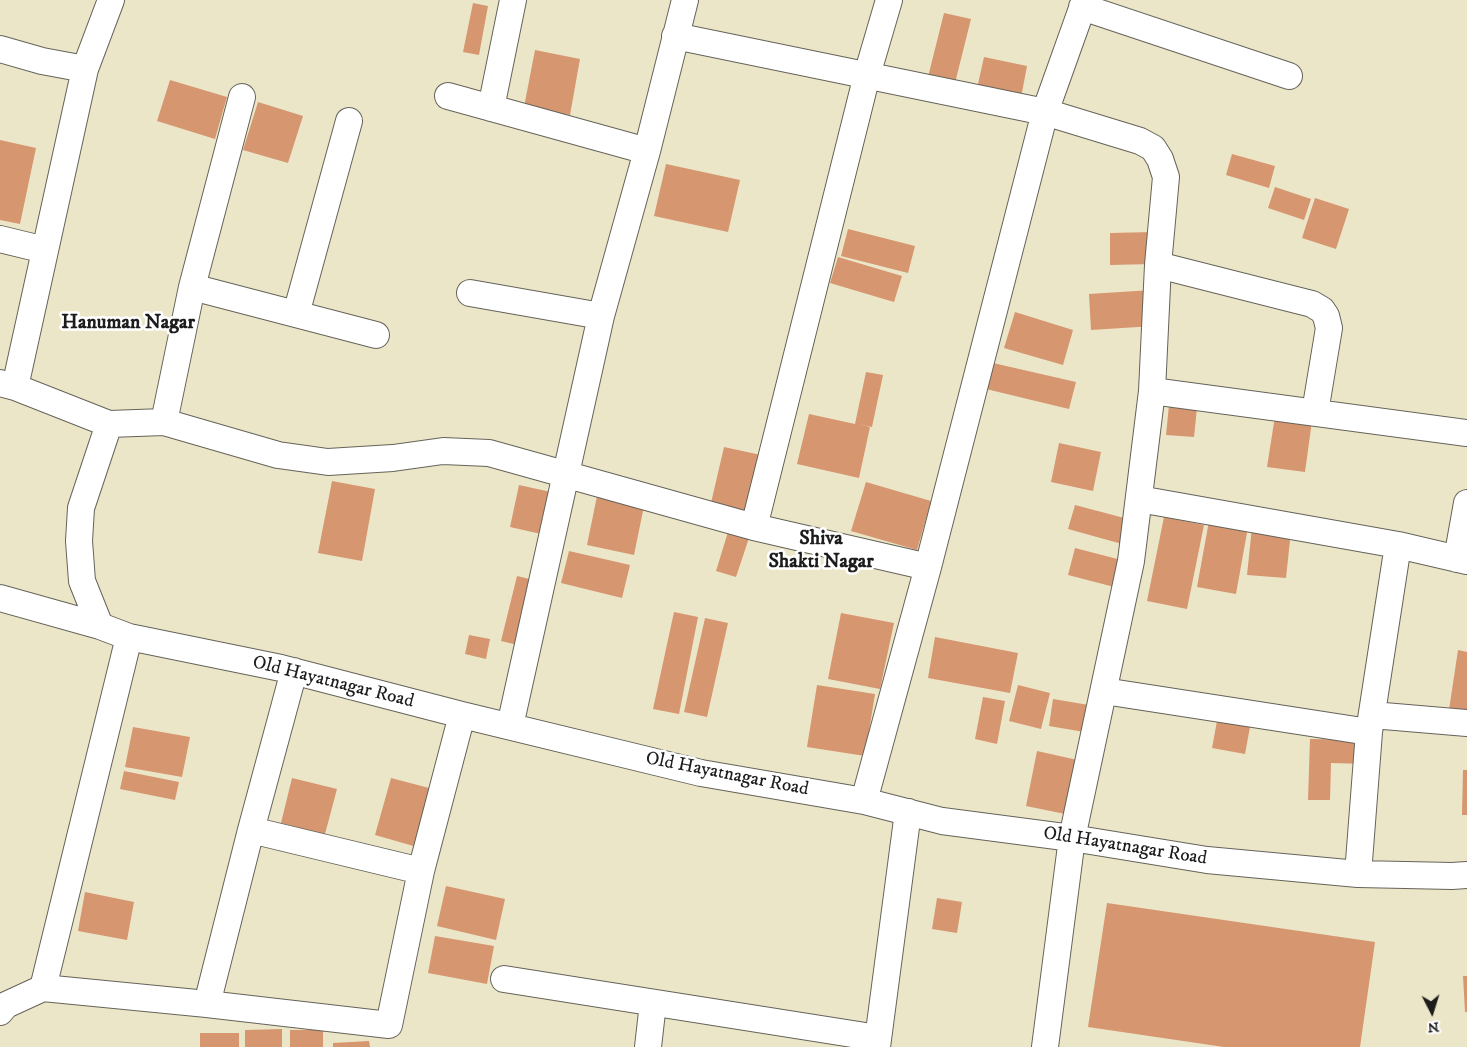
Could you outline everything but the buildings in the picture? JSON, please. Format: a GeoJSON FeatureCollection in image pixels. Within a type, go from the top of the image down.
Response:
{"type":"FeatureCollection","features":[{"type":"Feature","properties":{"kind":"street"},"geometry":{"type":"LineString","coordinates":[[112,0],[85,69],[45,250],[7,385],[109,424],[164,422],[278,455],[337,461],[393,458],[443,451],[489,453],[754,527],[928,567]]}},
{"type":"Feature","properties":{"kind":"street"},"geometry":{"type":"LineString","coordinates":[[491,108],[513,0]]}},
{"type":"Feature","properties":{"kind":"street"},"geometry":{"type":"LineString","coordinates":[[510,726],[601,316],[647,151],[685,0]]}},
{"type":"Feature","properties":{"kind":"street"},"geometry":{"type":"LineString","coordinates":[[754,527],[867,75],[889,0]]}},
{"type":"Feature","properties":{"kind":"street"},"geometry":{"type":"LineString","coordinates":[[864,801],[928,567],[1045,112],[1084,4],[1289,76]]}},
{"type":"Feature","properties":{"kind":"street"},"geometry":{"type":"LineString","coordinates":[[675,36],[1045,112],[1140,141],[1153,148],[1160,159],[1166,176],[1158,265],[1152,391],[1131,561],[1072,838],[1045,1047]]}},
{"type":"Feature","properties":{"kind":"street"},"geometry":{"type":"LineString","coordinates":[[0,48],[42,61],[85,69]]}},
{"type":"Feature","properties":{"kind":"street"},"geometry":{"type":"LineString","coordinates":[[448,96],[647,151]]}},
{"type":"Feature","properties":{"kind":"street"},"geometry":{"type":"LineString","coordinates":[[164,422],[192,287],[242,97]]}},
{"type":"Feature","properties":{"kind":"street"},"geometry":{"type":"LineString","coordinates":[[296,314],[349,121]]}},
{"type":"Feature","properties":{"kind":"street"},"geometry":{"type":"LineString","coordinates":[[0,239],[45,250]]}},
{"type":"Feature","properties":{"kind":"street"},"geometry":{"type":"LineString","coordinates":[[1158,265],[1312,304],[1322,310],[1326,316],[1329,328],[1315,412]]}},
{"type":"Feature","properties":{"kind":"street"},"geometry":{"type":"LineString","coordinates":[[192,287],[376,335]]}},
{"type":"Feature","properties":{"kind":"street"},"geometry":{"type":"LineString","coordinates":[[470,293],[601,316]]}},
{"type":"Feature","properties":{"kind":"street"},"geometry":{"type":"LineString","coordinates":[[1152,391],[1467,433]]}},
{"type":"Feature","properties":{"kind":"street"},"geometry":{"type":"LineString","coordinates":[[100,626],[82,580],[78,541],[81,508],[109,424]]}},
{"type":"Feature","properties":{"kind":"street"},"geometry":{"type":"LineString","coordinates":[[1139,499],[1398,545],[1462,560],[1467,503]]}},
{"type":"Feature","properties":{"kind":"street"},"geometry":{"type":"LineString","coordinates":[[1358,874],[1370,723],[1398,545]]}},
{"type":"Feature","properties":{"kind":"street","name":"Old Hayatnagar Road"},"geometry":{"type":"LineString","coordinates":[[0,598],[100,626],[129,637],[294,672],[702,773],[864,801],[942,821],[1072,838],[1207,860],[1358,874],[1452,876],[1467,874]]}},
{"type":"Feature","properties":{"kind":"street"},"geometry":{"type":"LineString","coordinates":[[43,988],[129,637]]}},
{"type":"Feature","properties":{"kind":"street"},"geometry":{"type":"LineString","coordinates":[[207,1004],[251,830],[294,672]]}},
{"type":"Feature","properties":{"kind":"street"},"geometry":{"type":"LineString","coordinates":[[1104,691],[1370,723],[1467,723]]}},
{"type":"Feature","properties":{"kind":"street"},"geometry":{"type":"LineString","coordinates":[[0,1012],[6,1006],[43,988],[207,1004],[389,1025],[421,871],[462,715]]}},
{"type":"Feature","properties":{"kind":"street"},"geometry":{"type":"LineString","coordinates":[[504,979],[654,1003],[878,1043],[908,812]]}},
{"type":"Feature","properties":{"kind":"street"},"geometry":{"type":"LineString","coordinates":[[251,830],[421,871]]}},
{"type":"Feature","properties":{"kind":"street"},"geometry":{"type":"LineString","coordinates":[[648,1047],[654,1003]]}},
{"type":"Feature","properties":{"kind":"district","name":"Hanuman Nagar"},"geometry":{"type":"Point","coordinates":[128,324]}},
{"type":"Feature","properties":{"kind":"district","name":"Shiva Shakti Nagar"},"geometry":{"type":"Point","coordinates":[821,552]}}]}
